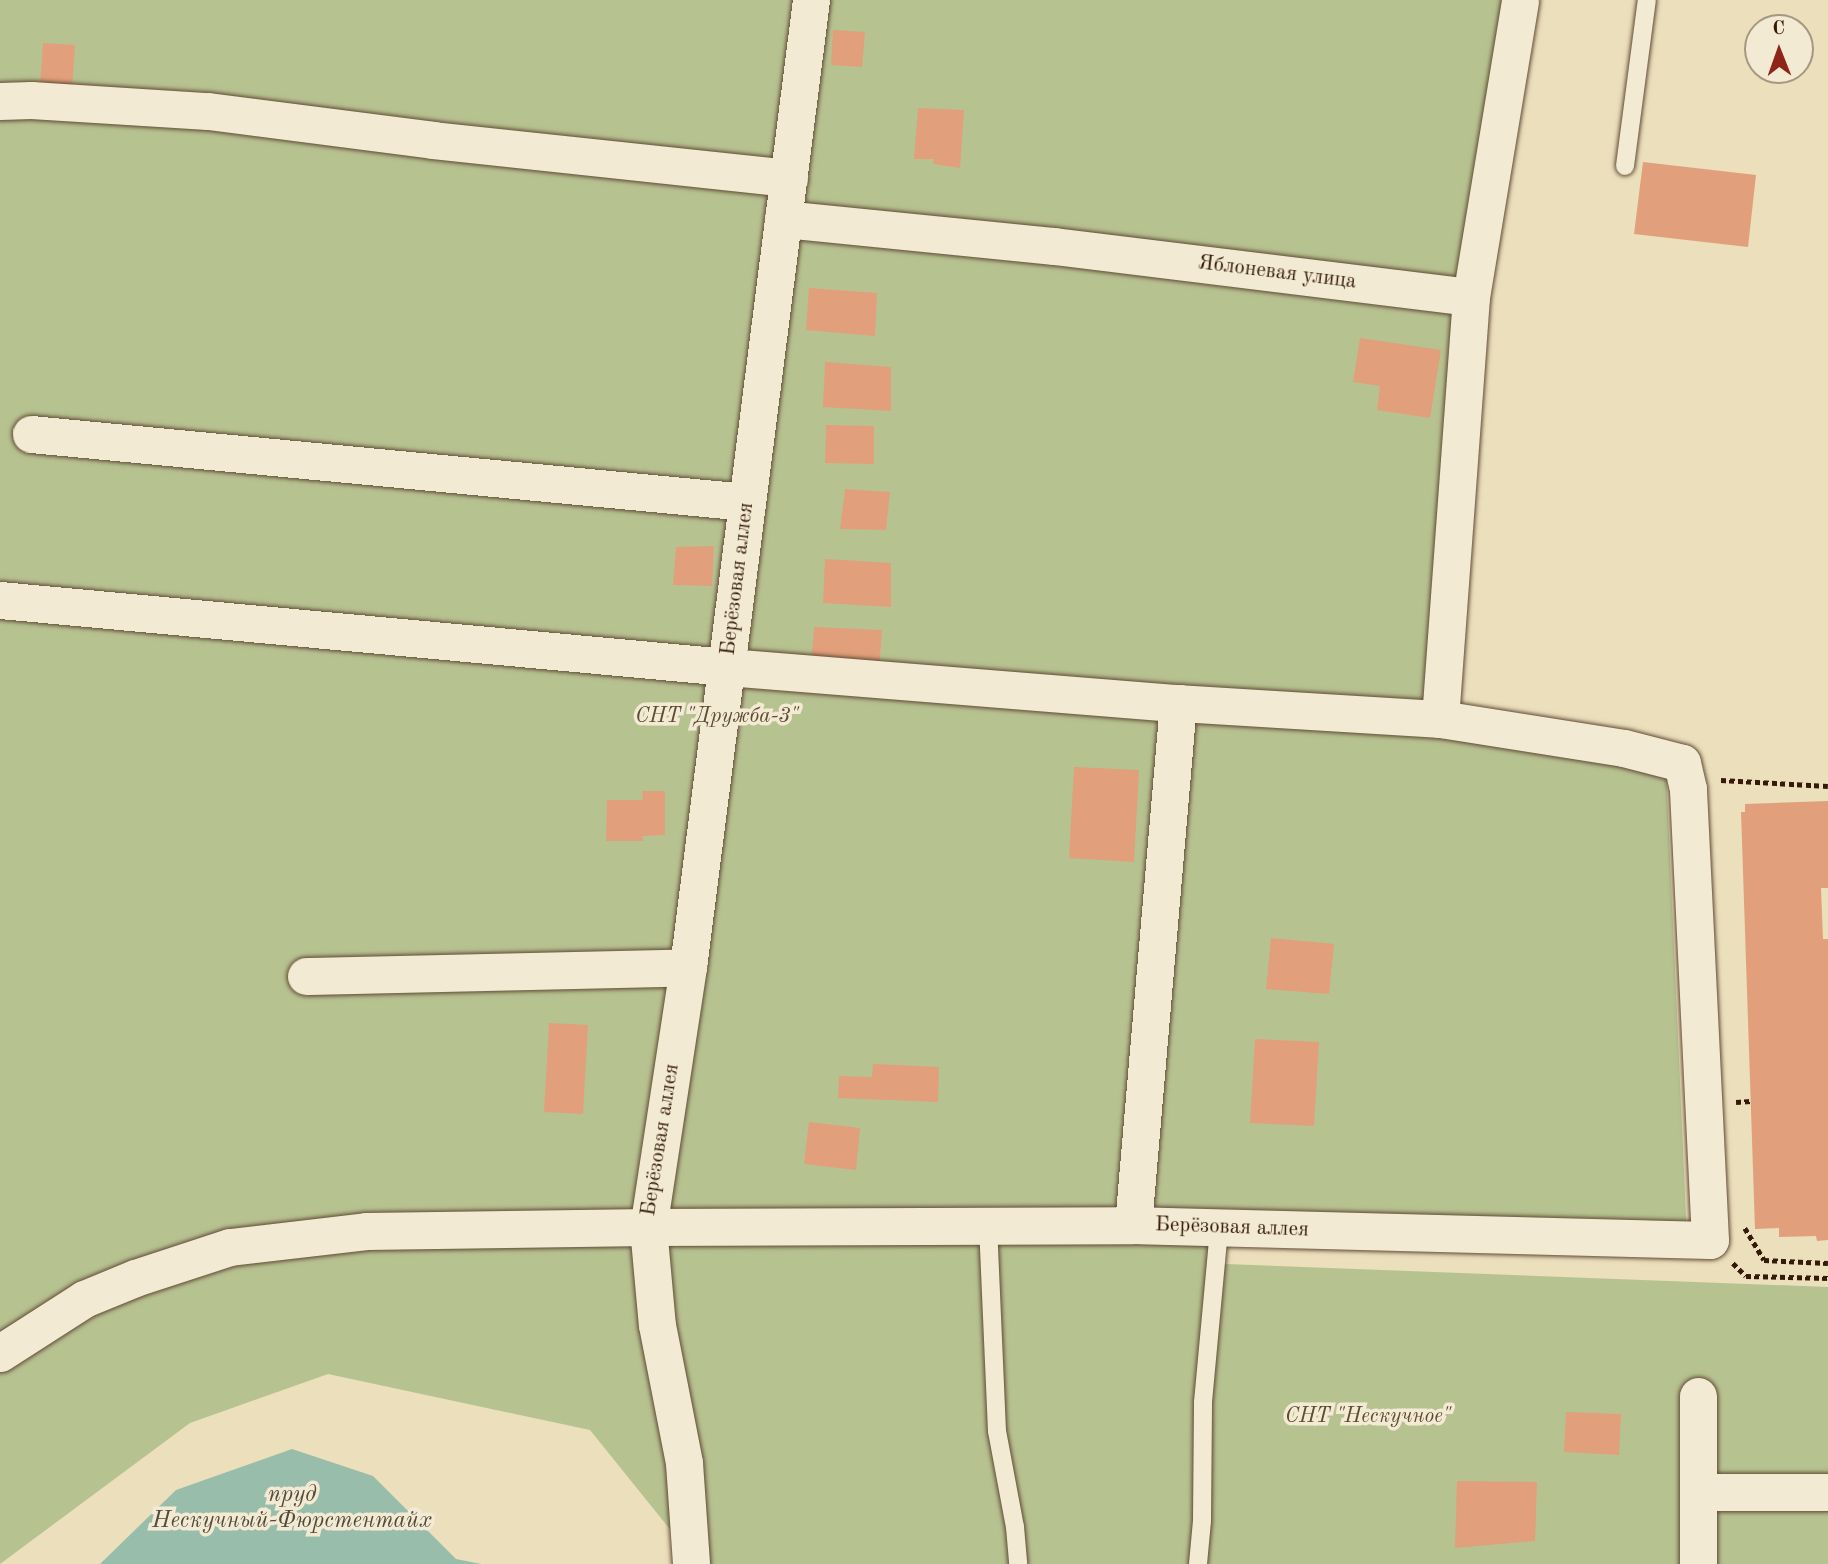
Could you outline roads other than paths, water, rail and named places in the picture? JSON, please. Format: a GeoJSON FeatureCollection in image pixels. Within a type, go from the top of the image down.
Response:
{"type":"FeatureCollection","features":[{"type":"Feature","properties":{"kind":"street","name":"Берёзовая аллея"},"geometry":{"type":"LineString","coordinates":[[811,0],[688,967],[648,1227],[1133,1225],[1710,1240],[1688,789],[1682,763],[1624,748],[1440,719]]}},
{"type":"Feature","properties":{"kind":"street"},"geometry":{"type":"LineString","coordinates":[[0,600],[727,667],[1178,704],[1440,719],[1471,296],[1520,0]]}},
{"type":"Feature","properties":{"kind":"street"},"geometry":{"type":"LineString","coordinates":[[0,102],[31,100],[208,111],[433,140],[789,178]]}},
{"type":"Feature","properties":{"kind":"street","name":"Яблоневая улица"},"geometry":{"type":"LineString","coordinates":[[783,219],[1054,246],[1471,296]]}},
{"type":"Feature","properties":{"kind":"street"},"geometry":{"type":"LineString","coordinates":[[31,434],[747,502]]}},
{"type":"Feature","properties":{"kind":"street"},"geometry":{"type":"LineString","coordinates":[[1133,1225],[1178,704]]}},
{"type":"Feature","properties":{"kind":"street"},"geometry":{"type":"LineString","coordinates":[[306,976],[688,967]]}},
{"type":"Feature","properties":{"kind":"street"},"geometry":{"type":"LineString","coordinates":[[0,1353],[84,1299],[135,1278],[230,1247],[366,1231],[648,1227],[657,1325],[684,1462],[691,1564]]}},
{"type":"Feature","properties":{"kind":"street"},"geometry":{"type":"LineString","coordinates":[[1698,1396],[1698,1564]]}},
{"type":"Feature","properties":{"kind":"street"},"geometry":{"type":"LineString","coordinates":[[1698,1492],[1828,1492]]}},
{"type":"Feature","properties":{"kind":"lane"},"geometry":{"type":"LineString","coordinates":[[1625,166],[1647,0]]}},
{"type":"Feature","properties":{"kind":"lane"},"geometry":{"type":"LineString","coordinates":[[988,1226],[997,1431],[1015,1527],[1018,1564]]}},
{"type":"Feature","properties":{"kind":"lane"},"geometry":{"type":"LineString","coordinates":[[1198,1564],[1202,1521],[1203,1402],[1219,1229]]}},
{"type":"Feature","properties":{"kind":"water","name":"пруд Нескучный-Фюрстентайх"},"geometry":{"type":"Polygon","coordinates":[[[292,1449],[373,1476],[456,1559],[481,1564],[100,1564],[176,1490],[292,1449]]]}},
{"type":"Feature","properties":{"kind":"park label","name":"СНТ \"Дружба-3\""},"geometry":{"type":"Point","coordinates":[717,717]}},
{"type":"Feature","properties":{"kind":"park label","name":"СНТ \"Нескучное\""},"geometry":{"type":"Point","coordinates":[1368,1417]}}]}
